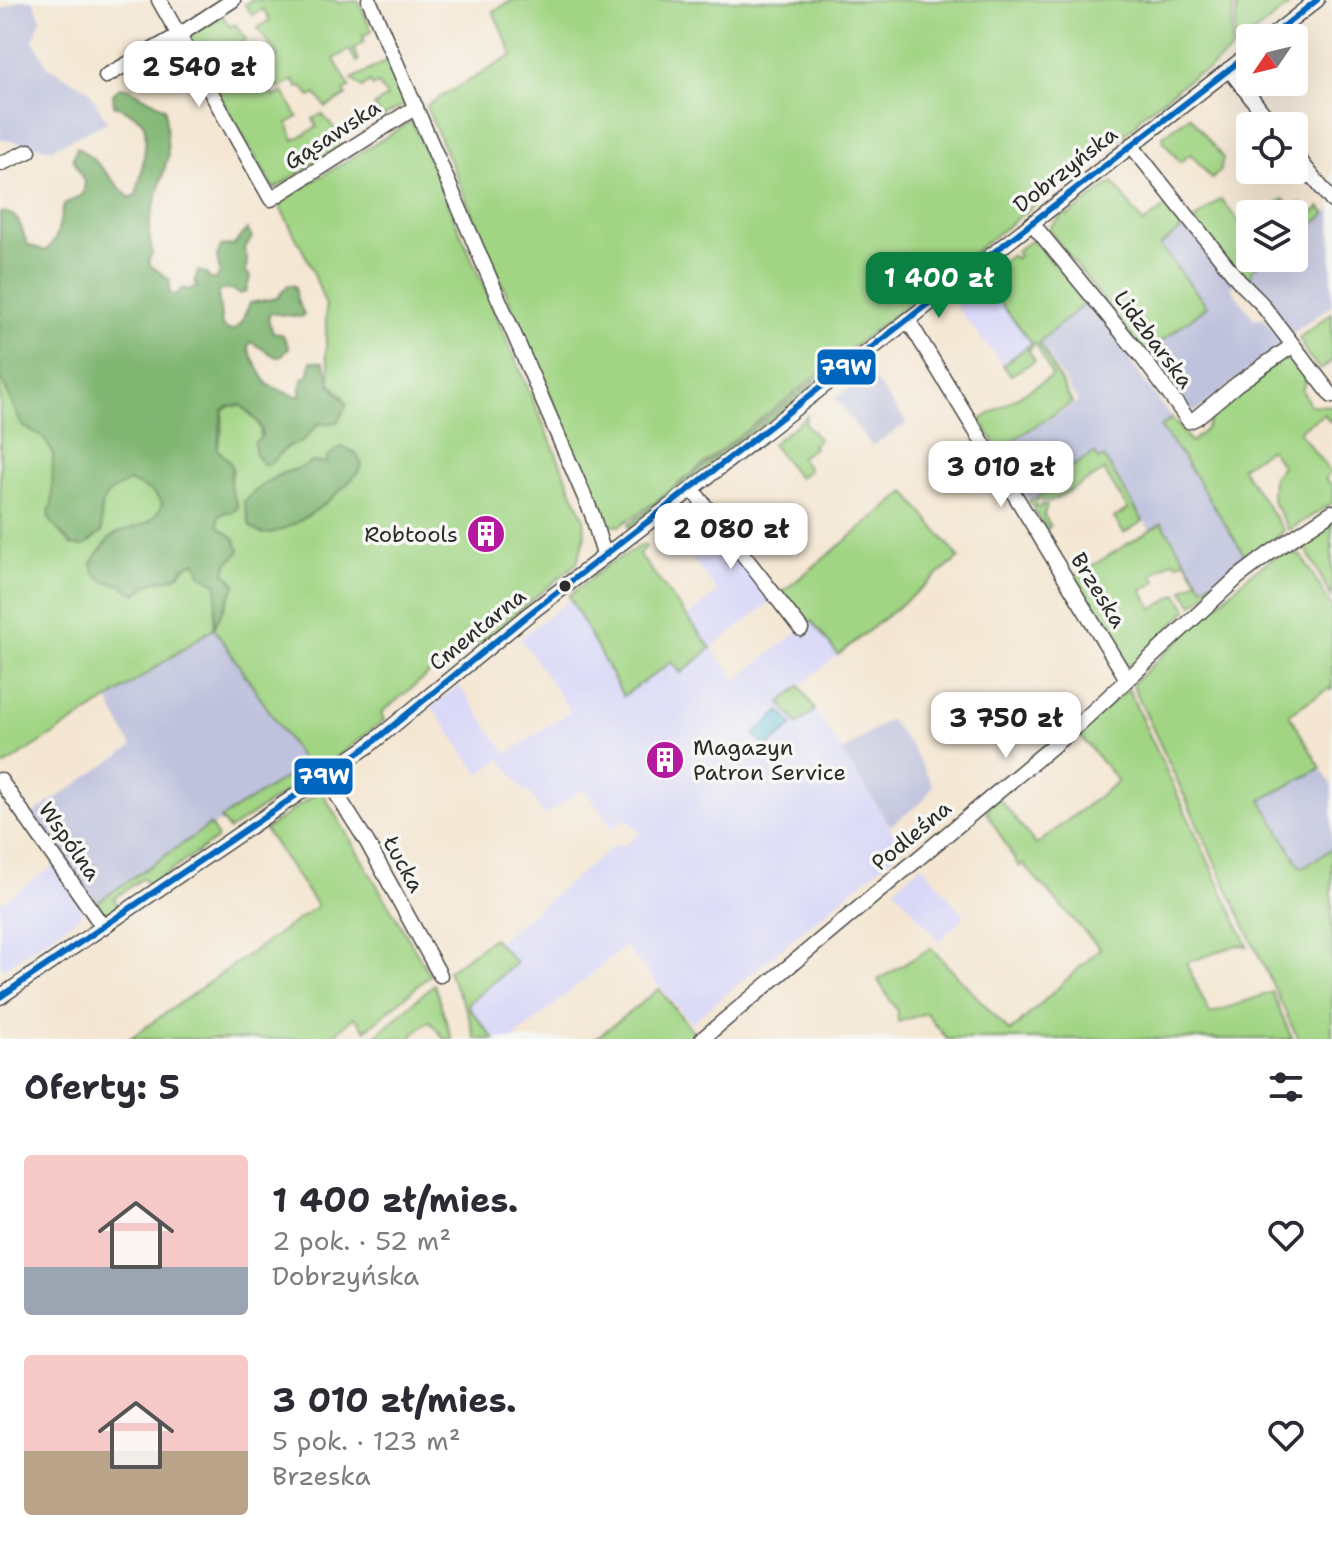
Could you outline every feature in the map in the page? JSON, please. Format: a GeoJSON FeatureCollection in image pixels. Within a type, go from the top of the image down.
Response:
{"type":"FeatureCollection","features":[{"type":"Feature","properties":{"kind":"street"},"geometry":{"type":"LineString","coordinates":[[159,0],[179,35]]}},
{"type":"Feature","properties":{"kind":"street"},"geometry":{"type":"LineString","coordinates":[[106,76],[233,0]]}},
{"type":"Feature","properties":{"kind":"street"},"geometry":{"type":"LineString","coordinates":[[369,0],[592,514],[604,555]]}},
{"type":"Feature","properties":{"kind":"street"},"geometry":{"type":"LineString","coordinates":[[1287,24],[1317,0]]}},
{"type":"Feature","properties":{"kind":"street","name":"Gąsawska"},"geometry":{"type":"LineString","coordinates":[[179,35],[271,199],[416,107]]}},
{"type":"Feature","properties":{"kind":"street","name":"Dobrzyńska"},"geometry":{"type":"LineString","coordinates":[[604,555],[1236,64]]}},
{"type":"Feature","properties":{"kind":"street"},"geometry":{"type":"LineString","coordinates":[[1229,69],[1262,112]]}},
{"type":"Feature","properties":{"kind":"street"},"geometry":{"type":"LineString","coordinates":[[1131,145],[1239,281],[1260,302],[1332,396]]}},
{"type":"Feature","properties":{"kind":"street"},"geometry":{"type":"LineString","coordinates":[[0,164],[29,151]]}},
{"type":"Feature","properties":{"kind":"street"},"geometry":{"type":"LineString","coordinates":[[1308,171],[1332,201]]}},
{"type":"Feature","properties":{"kind":"street","name":"Lidzbarska"},"geometry":{"type":"LineString","coordinates":[[1032,223],[1142,357],[1189,421],[1292,346]]}},
{"type":"Feature","properties":{"kind":"street","name":"Brzeska"},"geometry":{"type":"LineString","coordinates":[[908,320],[1127,679]]}},
{"type":"Feature","properties":{"kind":"street"},"geometry":{"type":"LineString","coordinates":[[692,489],[801,629]]}},
{"type":"Feature","properties":{"kind":"street","name":"Podleśna"},"geometry":{"type":"LineString","coordinates":[[702,1039],[1078,725],[1237,578],[1332,512]]}},
{"type":"Feature","properties":{"kind":"street","name":"Cmentarna"},"geometry":{"type":"LineString","coordinates":[[0,997],[367,747],[604,555]]}},
{"type":"Feature","properties":{"kind":"street","name":"Łucka"},"geometry":{"type":"LineString","coordinates":[[325,776],[367,842],[440,975]]}},
{"type":"Feature","properties":{"kind":"street","name":"Wspólna"},"geometry":{"type":"LineString","coordinates":[[0,780],[103,927]]}},
{"type":"Feature","properties":{"kind":"shaded area"},"geometry":{"type":"Polygon","coordinates":[[[20,0],[33,0],[41,19],[33,40],[48,67],[88,89],[107,122],[51,149],[0,139],[0,10],[20,0]]]}},
{"type":"Feature","properties":{"kind":"shaded area"},"geometry":{"type":"Polygon","coordinates":[[[1331,210],[1332,305],[1292,334],[1247,274],[1308,272],[1308,227],[1331,210]]]}},
{"type":"Feature","properties":{"kind":"shaded area"},"geometry":{"type":"Polygon","coordinates":[[[1189,223],[1236,284],[1231,288],[1254,319],[1263,318],[1282,344],[1193,411],[1187,409],[1165,379],[1166,373],[1159,364],[1154,365],[1145,354],[1206,306],[1160,245],[1189,223]]]}},
{"type":"Feature","properties":{"kind":"shaded area"},"geometry":{"type":"Polygon","coordinates":[[[984,283],[1032,343],[1003,365],[955,306],[984,283]]]}},
{"type":"Feature","properties":{"kind":"shaded area"},"geometry":{"type":"Polygon","coordinates":[[[1090,299],[1135,356],[1130,362],[1171,417],[1160,427],[1247,558],[1203,587],[1162,524],[1150,530],[1105,457],[1029,501],[999,449],[1078,402],[1039,342],[1090,299]]]}},
{"type":"Feature","properties":{"kind":"shaded area"},"geometry":{"type":"Polygon","coordinates":[[[870,374],[907,423],[872,446],[835,398],[870,374]]]}},
{"type":"Feature","properties":{"kind":"shaded area"},"geometry":{"type":"Polygon","coordinates":[[[700,506],[773,600],[712,648],[737,680],[811,621],[838,655],[800,686],[903,848],[691,1023],[625,946],[513,1039],[494,1039],[469,1008],[469,1003],[516,963],[497,942],[615,845],[625,845],[640,833],[626,818],[613,829],[584,789],[544,816],[530,793],[524,791],[501,759],[479,774],[432,707],[459,685],[507,754],[570,711],[520,638],[570,599],[623,696],[673,662],[681,672],[711,648],[687,617],[718,592],[669,530],[700,506]]]}},
{"type":"Feature","properties":{"kind":"shaded area"},"geometry":{"type":"Polygon","coordinates":[[[214,628],[306,765],[96,903],[59,854],[63,847],[59,838],[49,840],[31,815],[132,747],[108,700],[214,628]]]}},
{"type":"Feature","properties":{"kind":"shaded area"},"geometry":{"type":"Polygon","coordinates":[[[889,719],[913,749],[933,786],[923,801],[890,826],[842,752],[889,719]]]}},
{"type":"Feature","properties":{"kind":"shaded area"},"geometry":{"type":"Polygon","coordinates":[[[1321,768],[1332,786],[1332,849],[1301,868],[1261,800],[1321,768]]]}},
{"type":"Feature","properties":{"kind":"shaded area"},"geometry":{"type":"Polygon","coordinates":[[[922,865],[965,916],[939,941],[894,888],[922,865]]]}},
{"type":"Feature","properties":{"kind":"shaded area"},"geometry":{"type":"Polygon","coordinates":[[[54,866],[83,908],[81,915],[3,969],[0,965],[0,903],[54,866]]]}},
{"type":"Feature","properties":{"kind":"green space"},"geometry":{"type":"Polygon","coordinates":[[[251,0],[336,0],[338,3],[358,0],[372,31],[362,36],[365,41],[353,49],[359,60],[357,62],[349,50],[334,59],[350,87],[344,91],[346,96],[326,107],[316,94],[310,97],[293,80],[269,91],[274,97],[283,92],[298,117],[288,123],[294,140],[317,127],[313,119],[322,114],[339,134],[336,137],[341,146],[274,189],[185,37],[222,15],[230,27],[235,24],[246,39],[226,56],[233,68],[258,52],[267,64],[278,57],[258,28],[270,20],[263,9],[252,15],[245,4],[251,0]]]}},
{"type":"Feature","properties":{"kind":"green space"},"geometry":{"type":"Polygon","coordinates":[[[513,0],[1233,0],[1231,51],[1141,116],[1135,126],[655,502],[619,526],[606,523],[602,516],[426,106],[513,55],[493,11],[513,0]]]}},
{"type":"Feature","properties":{"kind":"green space"},"geometry":{"type":"Polygon","coordinates":[[[1237,0],[1296,0],[1266,24],[1236,24],[1234,49],[1237,0]]]}},
{"type":"Feature","properties":{"kind":"green space"},"geometry":{"type":"Polygon","coordinates":[[[387,61],[407,103],[383,117],[374,106],[387,97],[378,84],[373,86],[370,82],[362,88],[352,79],[387,61]]]}},
{"type":"Feature","properties":{"kind":"green space"},"geometry":{"type":"Polygon","coordinates":[[[121,87],[165,108],[168,156],[150,220],[152,253],[149,259],[150,265],[170,280],[169,292],[175,296],[183,288],[197,287],[195,280],[198,271],[206,273],[210,279],[216,279],[220,273],[217,256],[221,246],[234,245],[247,229],[252,238],[244,249],[246,271],[250,277],[246,292],[239,294],[231,289],[221,290],[218,294],[222,326],[234,330],[241,323],[250,303],[277,298],[288,285],[295,286],[304,314],[301,317],[270,313],[268,320],[273,332],[283,335],[289,348],[282,356],[276,357],[251,342],[248,346],[251,355],[268,385],[296,396],[300,396],[302,379],[309,375],[311,361],[323,362],[331,386],[347,405],[337,422],[318,424],[302,442],[288,446],[271,463],[262,464],[256,455],[254,443],[262,436],[258,422],[241,405],[223,410],[217,449],[232,466],[230,481],[238,507],[232,513],[225,512],[218,517],[219,527],[234,538],[240,551],[227,564],[225,572],[236,584],[214,628],[217,584],[200,574],[196,562],[184,567],[175,577],[152,583],[136,594],[119,584],[106,582],[94,573],[92,563],[110,538],[150,521],[162,503],[153,492],[129,481],[104,500],[102,532],[84,546],[72,545],[48,515],[52,505],[53,453],[42,436],[22,426],[0,376],[0,212],[13,215],[28,245],[45,251],[56,235],[64,205],[83,194],[85,183],[73,158],[77,147],[92,158],[130,198],[136,195],[144,157],[144,127],[136,116],[114,105],[113,94],[121,87]]]}},
{"type":"Feature","properties":{"kind":"green space"},"geometry":{"type":"Polygon","coordinates":[[[1190,116],[1223,158],[1220,171],[1212,179],[1191,154],[1180,162],[1164,142],[1163,136],[1190,116]]]}},
{"type":"Feature","properties":{"kind":"green space"},"geometry":{"type":"Polygon","coordinates":[[[412,121],[584,518],[585,536],[577,563],[480,643],[469,641],[381,713],[384,720],[334,759],[229,830],[220,819],[305,765],[214,628],[0,768],[0,355],[116,443],[229,578],[225,572],[234,538],[219,527],[218,516],[238,506],[229,485],[233,470],[217,449],[223,410],[241,405],[257,422],[260,438],[256,455],[263,464],[271,463],[288,446],[302,441],[318,424],[333,423],[343,396],[330,383],[326,356],[326,306],[310,264],[278,203],[412,121]]]}},
{"type":"Feature","properties":{"kind":"green space"},"geometry":{"type":"Polygon","coordinates":[[[1113,182],[1143,223],[1172,202],[1189,223],[1160,246],[1207,306],[1145,354],[1052,234],[1050,227],[1065,213],[1068,216],[1113,182]]]}},
{"type":"Feature","properties":{"kind":"green space"},"geometry":{"type":"Polygon","coordinates":[[[1221,199],[1236,218],[1236,272],[1251,272],[1251,282],[1246,276],[1237,274],[1194,220],[1221,199]]]}},
{"type":"Feature","properties":{"kind":"green space"},"geometry":{"type":"Polygon","coordinates":[[[1320,207],[1326,214],[1308,228],[1308,212],[1310,215],[1320,207]]]}},
{"type":"Feature","properties":{"kind":"green space"},"geometry":{"type":"Polygon","coordinates":[[[1030,241],[1037,243],[1052,263],[1055,261],[1090,299],[1039,342],[1072,403],[999,449],[980,420],[1052,376],[1036,343],[1028,350],[1035,361],[1011,375],[1003,365],[1032,343],[984,283],[990,272],[993,276],[998,272],[995,268],[1011,255],[1015,259],[1019,256],[1016,251],[1030,241]]]}},
{"type":"Feature","properties":{"kind":"green space"},"geometry":{"type":"Polygon","coordinates":[[[1332,313],[1332,361],[1320,370],[1299,338],[1332,313]]]}},
{"type":"Feature","properties":{"kind":"green space"},"geometry":{"type":"Polygon","coordinates":[[[878,332],[880,335],[630,528],[628,525],[878,332]]]}},
{"type":"Feature","properties":{"kind":"green space"},"geometry":{"type":"Polygon","coordinates":[[[1289,352],[1307,378],[1302,390],[1310,405],[1332,406],[1332,420],[1329,421],[1324,414],[1301,429],[1300,433],[1330,472],[1325,479],[1332,485],[1332,503],[1289,530],[1272,500],[1273,477],[1282,466],[1270,449],[1241,467],[1284,531],[1193,605],[1183,590],[1198,580],[1185,560],[1177,564],[1174,560],[1153,574],[1157,581],[1142,591],[1153,609],[1177,594],[1188,610],[1128,668],[1075,576],[1162,523],[1203,587],[1247,559],[1186,462],[1160,427],[1172,418],[1191,442],[1206,429],[1216,408],[1289,352]]]}},
{"type":"Feature","properties":{"kind":"green space"},"geometry":{"type":"Polygon","coordinates":[[[807,416],[805,423],[819,440],[812,445],[814,448],[800,457],[809,470],[799,478],[772,444],[807,416]]]}},
{"type":"Feature","properties":{"kind":"green space"},"geometry":{"type":"Polygon","coordinates":[[[341,447],[355,452],[362,465],[333,497],[302,520],[272,533],[261,533],[250,526],[244,502],[257,490],[285,472],[311,462],[326,463],[328,456],[341,447]]]}},
{"type":"Feature","properties":{"kind":"green space"},"geometry":{"type":"Polygon","coordinates":[[[1095,453],[1099,460],[1104,457],[1143,521],[1124,533],[1114,518],[1128,509],[1104,471],[1050,502],[1037,499],[1035,506],[1041,508],[1042,504],[1047,505],[1044,515],[1050,526],[1047,530],[1029,501],[1048,491],[1046,486],[1065,477],[1063,472],[1095,453]]]}},
{"type":"Feature","properties":{"kind":"green space"},"geometry":{"type":"Polygon","coordinates":[[[906,492],[959,558],[838,655],[812,621],[804,627],[780,594],[906,492]]]}},
{"type":"Feature","properties":{"kind":"green space"},"geometry":{"type":"Polygon","coordinates":[[[1332,519],[1332,598],[1301,540],[1332,519]]]}},
{"type":"Feature","properties":{"kind":"green space"},"geometry":{"type":"Polygon","coordinates":[[[644,544],[646,547],[639,554],[711,648],[681,673],[672,662],[623,696],[569,596],[607,565],[644,544]]]}},
{"type":"Feature","properties":{"kind":"green space"},"geometry":{"type":"Polygon","coordinates":[[[1287,549],[1302,557],[1332,607],[1332,691],[1329,688],[1289,714],[1321,768],[1261,800],[1301,868],[1332,849],[1332,1039],[1298,1039],[1132,684],[1251,573],[1287,549]]]}},
{"type":"Feature","properties":{"kind":"green space"},"geometry":{"type":"Polygon","coordinates":[[[800,686],[815,710],[798,724],[780,703],[800,686]]]}},
{"type":"Feature","properties":{"kind":"green space"},"geometry":{"type":"Polygon","coordinates":[[[1128,689],[1248,946],[1237,945],[1186,963],[1210,1014],[1272,992],[1292,1039],[947,1039],[926,1013],[898,1022],[897,1011],[878,980],[931,948],[1010,1032],[1100,949],[1023,864],[1019,867],[986,811],[998,797],[1036,845],[1118,781],[1078,733],[1128,689]]]}},
{"type":"Feature","properties":{"kind":"green space"},"geometry":{"type":"Polygon","coordinates":[[[321,790],[430,975],[366,1030],[354,1017],[329,1039],[129,1039],[317,906],[265,830],[321,790]]]}},
{"type":"Feature","properties":{"kind":"green space"},"geometry":{"type":"Polygon","coordinates":[[[210,825],[216,839],[149,886],[143,878],[114,898],[118,906],[107,913],[102,912],[96,903],[210,825]]]}},
{"type":"Feature","properties":{"kind":"green space"},"geometry":{"type":"Polygon","coordinates":[[[493,938],[516,963],[469,1003],[469,1008],[494,1039],[475,1039],[468,1013],[448,971],[493,938]]]}},
{"type":"Feature","properties":{"kind":"green space"},"geometry":{"type":"Polygon","coordinates":[[[434,984],[452,1039],[445,1039],[429,1021],[413,1034],[412,1039],[372,1039],[434,984]]]}},
{"type":"Feature","properties":{"kind":"green space"},"geometry":{"type":"Polygon","coordinates":[[[659,989],[696,1035],[691,1039],[595,1039],[659,989]]]}},
{"type":"Feature","properties":{"kind":"water"},"geometry":{"type":"Polygon","coordinates":[[[781,711],[793,726],[766,748],[754,734],[781,711]]]}},
{"type":"Feature","properties":{"kind":"transit line","name":"79W"},"geometry":{"type":"LineString","coordinates":[[1287,24],[1317,0]]}},
{"type":"Feature","properties":{"kind":"transit line","name":"79W"},"geometry":{"type":"LineString","coordinates":[[0,997],[367,747],[529,614],[1236,64]]}},
{"type":"Feature","properties":{"kind":"place","name":"Robtools"},"geometry":{"type":"Point","coordinates":[486,534]}},
{"type":"Feature","properties":{"kind":"place","name":"Magazyn Patron Service"},"geometry":{"type":"Point","coordinates":[665,760]}}]}
